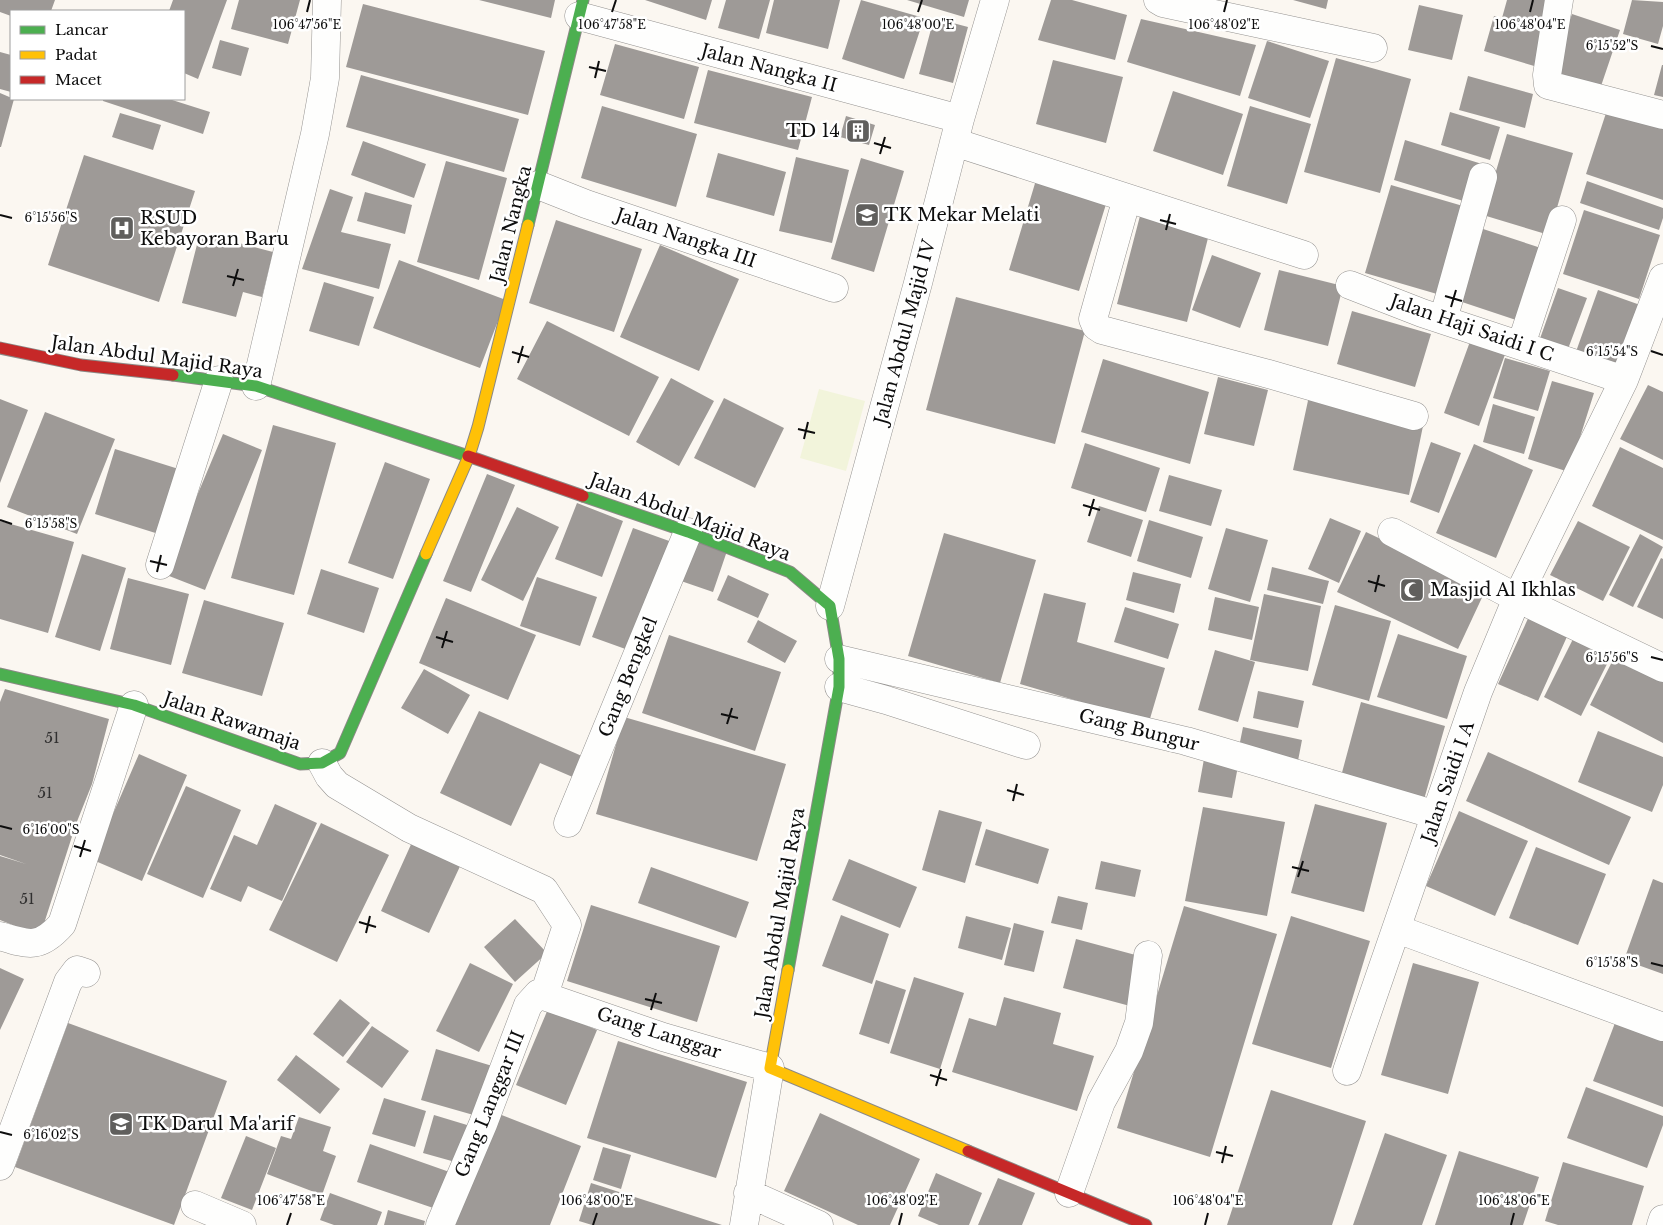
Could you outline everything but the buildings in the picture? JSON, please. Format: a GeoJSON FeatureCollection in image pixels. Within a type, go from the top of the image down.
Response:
{"type":"FeatureCollection","features":[{"type":"Feature","properties":{"kind":"street"},"geometry":{"type":"LineString","coordinates":[[256,386],[315,134],[325,78],[327,0]]}},
{"type":"Feature","properties":{"kind":"street","name":"Jalan Abdul Majid IV"},"geometry":{"type":"LineString","coordinates":[[830,606],[957,131],[995,0]]}},
{"type":"Feature","properties":{"kind":"street"},"geometry":{"type":"LineString","coordinates":[[1158,0],[1164,4],[1374,48]]}},
{"type":"Feature","properties":{"kind":"street"},"geometry":{"type":"LineString","coordinates":[[1559,0],[1547,76],[1548,84],[1663,115]]}},
{"type":"Feature","properties":{"kind":"street","name":"Jalan Nangka II"},"geometry":{"type":"LineString","coordinates":[[581,8],[957,131],[1127,198],[1304,255]]}},
{"type":"Feature","properties":{"kind":"street","name":"Jalan Nangka"},"geometry":{"type":"LineString","coordinates":[[468,456],[478,427],[581,8]]}},
{"type":"Feature","properties":{"kind":"street"},"geometry":{"type":"LineString","coordinates":[[1443,320],[1482,177]]}},
{"type":"Feature","properties":{"kind":"street","name":"Jalan Nangka III"},"geometry":{"type":"LineString","coordinates":[[538,185],[586,204],[834,288]]}},
{"type":"Feature","properties":{"kind":"street"},"geometry":{"type":"LineString","coordinates":[[1127,198],[1093,319],[1096,326],[1102,330],[1265,373],[1414,416]]}},
{"type":"Feature","properties":{"kind":"street"},"geometry":{"type":"LineString","coordinates":[[1521,345],[1562,220]]}},
{"type":"Feature","properties":{"kind":"street","name":"Jalan Saidi I A"},"geometry":{"type":"LineString","coordinates":[[1347,1070],[1478,692],[1517,598],[1624,380],[1663,278]]}},
{"type":"Feature","properties":{"kind":"street","name":"Jalan Haji Saidi I C"},"geometry":{"type":"LineString","coordinates":[[1350,285],[1443,320],[1624,380]]}},
{"type":"Feature","properties":{"kind":"street","name":"Jalan Abdul Majid Raya"},"geometry":{"type":"LineString","coordinates":[[0,348],[81,366],[218,380],[256,386],[468,456],[688,532],[790,572],[830,606],[839,659],[839,687],[770,1068]]}},
{"type":"Feature","properties":{"kind":"street"},"geometry":{"type":"LineString","coordinates":[[160,565],[218,380]]}},
{"type":"Feature","properties":{"kind":"street"},"geometry":{"type":"LineString","coordinates":[[468,456],[340,753],[322,762],[329,776],[337,785],[409,828],[544,890],[567,925],[546,995]]}},
{"type":"Feature","properties":{"kind":"street","name":"Gang Bengkel"},"geometry":{"type":"LineString","coordinates":[[568,823],[688,532]]}},
{"type":"Feature","properties":{"kind":"street"},"geometry":{"type":"LineString","coordinates":[[1392,532],[1517,598],[1663,668]]}},
{"type":"Feature","properties":{"kind":"street","name":"Gang Bungur"},"geometry":{"type":"LineString","coordinates":[[839,659],[1186,741],[1436,815]]}},
{"type":"Feature","properties":{"kind":"street","name":"Jalan Rawamaja"},"geometry":{"type":"LineString","coordinates":[[0,674],[134,706],[300,764],[322,762]]}},
{"type":"Feature","properties":{"kind":"street"},"geometry":{"type":"LineString","coordinates":[[839,687],[886,700],[1026,745]]}},
{"type":"Feature","properties":{"kind":"street"},"geometry":{"type":"LineString","coordinates":[[0,936],[23,943],[38,943],[51,936],[62,924],[134,706]]}},
{"type":"Feature","properties":{"kind":"street"},"geometry":{"type":"LineString","coordinates":[[1397,929],[1663,1027]]}},
{"type":"Feature","properties":{"kind":"street"},"geometry":{"type":"LineString","coordinates":[[1069,1193],[1101,1102],[1129,1051],[1139,1023],[1148,955]]}},
{"type":"Feature","properties":{"kind":"street"},"geometry":{"type":"LineString","coordinates":[[0,1166],[68,982],[77,970],[86,972]]}},
{"type":"Feature","properties":{"kind":"street","name":"Gang Langgar"},"geometry":{"type":"LineString","coordinates":[[546,995],[664,1037],[770,1068]]}},
{"type":"Feature","properties":{"kind":"street","name":"Gang Langgar III"},"geometry":{"type":"LineString","coordinates":[[440,1225],[483,1124],[528,1005],[535,996],[546,995]]}},
{"type":"Feature","properties":{"kind":"street"},"geometry":{"type":"LineString","coordinates":[[744,1225],[770,1068],[1146,1225]]}},
{"type":"Feature","properties":{"kind":"street"},"geometry":{"type":"LineString","coordinates":[[748,1193],[819,1225]]}},
{"type":"Feature","properties":{"kind":"street"},"geometry":{"type":"LineString","coordinates":[[195,1205],[242,1225]]}},
{"type":"Feature","properties":{"kind":"street"},"geometry":{"type":"LineString","coordinates":[[1661,1225],[1663,1219]]}},
{"type":"Feature","properties":{"kind":"green space"},"geometry":{"type":"Polygon","coordinates":[[[819,389],[865,401],[846,471],[800,458],[819,389]]]}},
{"type":"Feature","properties":{"kind":"traffic: fast"},"geometry":{"type":"LineString","coordinates":[[528,225],[583,0]]}},
{"type":"Feature","properties":{"kind":"traffic: fast"},"geometry":{"type":"LineString","coordinates":[[173,375],[256,386],[468,456]]}},
{"type":"Feature","properties":{"kind":"traffic: fast"},"geometry":{"type":"LineString","coordinates":[[583,496],[688,532],[790,572],[830,606],[839,659],[839,687],[788,970]]}},
{"type":"Feature","properties":{"kind":"traffic: fast"},"geometry":{"type":"LineString","coordinates":[[0,674],[134,705],[300,764],[322,763],[340,753],[426,554]]}},
{"type":"Feature","properties":{"kind":"traffic: slow"},"geometry":{"type":"LineString","coordinates":[[426,554],[469,456],[478,427],[528,225]]}},
{"type":"Feature","properties":{"kind":"traffic: slow"},"geometry":{"type":"LineString","coordinates":[[788,970],[770,1068],[968,1151]]}},
{"type":"Feature","properties":{"kind":"traffic: jam"},"geometry":{"type":"LineString","coordinates":[[0,348],[81,365],[173,375]]}},
{"type":"Feature","properties":{"kind":"traffic: jam"},"geometry":{"type":"LineString","coordinates":[[468,456],[583,496]]}},
{"type":"Feature","properties":{"kind":"traffic: jam"},"geometry":{"type":"LineString","coordinates":[[968,1151],[1146,1225]]}},
{"type":"Feature","properties":{"kind":"place","name":"TD 14"},"geometry":{"type":"Point","coordinates":[858,131]}},
{"type":"Feature","properties":{"kind":"place","name":"TK Mekar Melati"},"geometry":{"type":"Point","coordinates":[867,215]}},
{"type":"Feature","properties":{"kind":"place","name":"RSUD Kebayoran Baru"},"geometry":{"type":"Point","coordinates":[122,228]}},
{"type":"Feature","properties":{"kind":"place","name":"Masjid Al Ikhlas"},"geometry":{"type":"Point","coordinates":[1412,590]}},
{"type":"Feature","properties":{"kind":"place","name":"TK Darul Ma'arif"},"geometry":{"type":"Point","coordinates":[121,1124]}}]}
